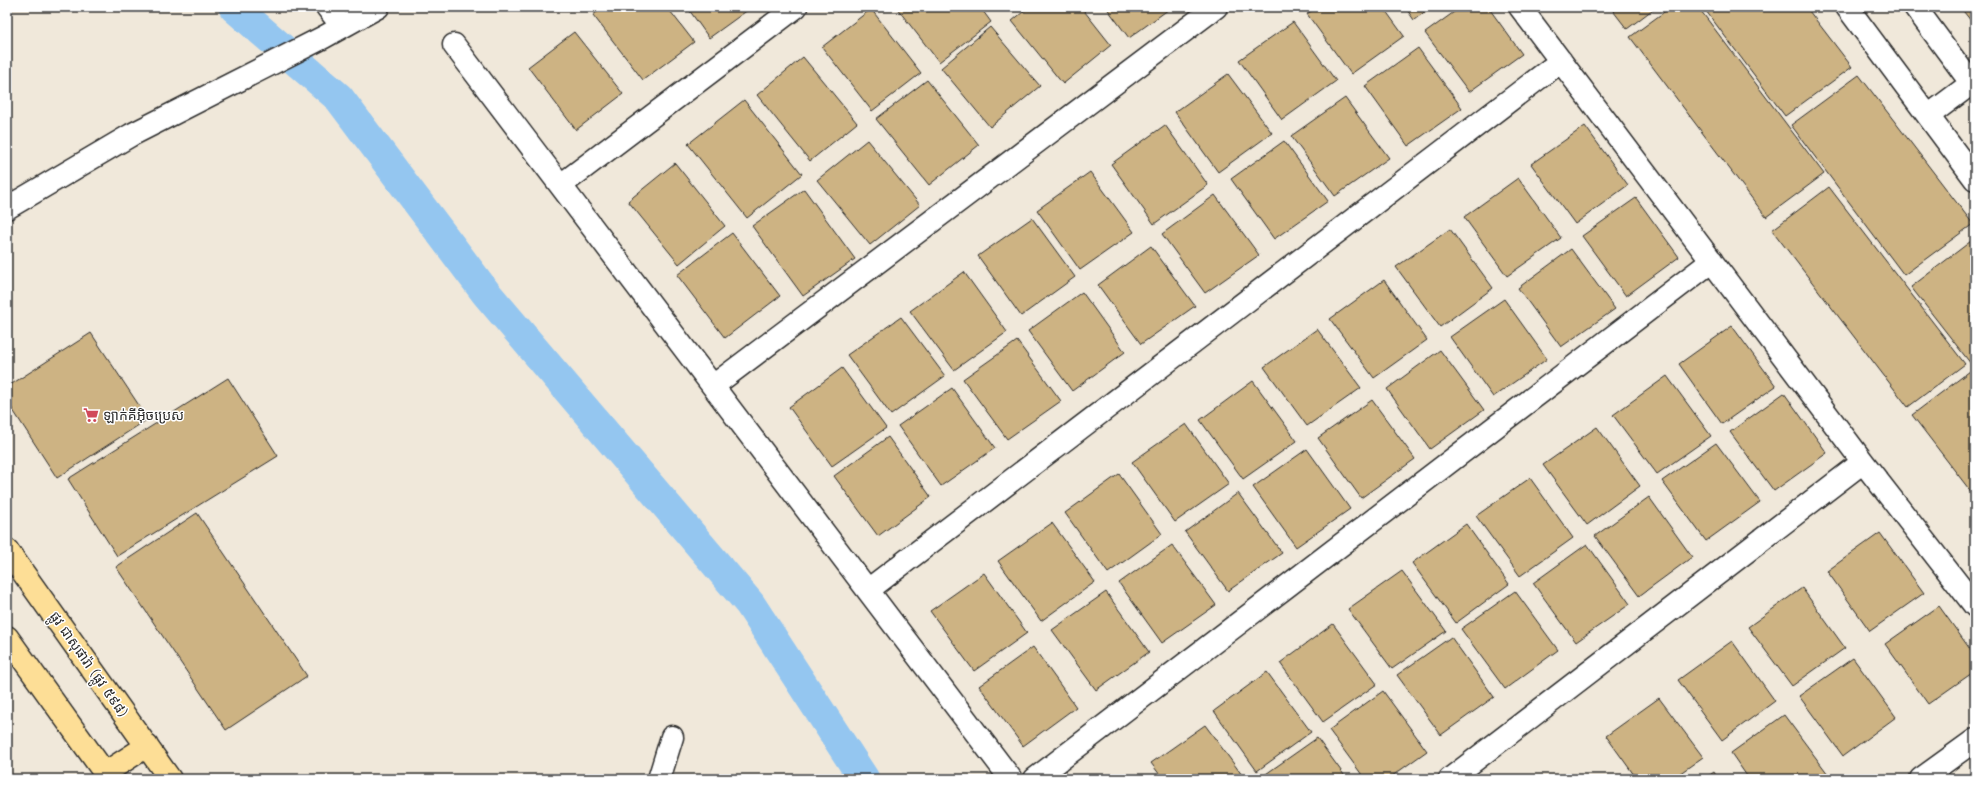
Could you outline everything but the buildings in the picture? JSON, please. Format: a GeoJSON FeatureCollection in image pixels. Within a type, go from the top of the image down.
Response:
{"type":"FeatureCollection","features":[{"type":"Feature","properties":{"kind":"main road","name":"ផ្លូវ ជាសុផារ៉ា (ផ្លូវ ៥៩៨)"},"geometry":{"type":"LineString","coordinates":[[7,550],[170,779]]}},
{"type":"Feature","properties":{"kind":"main road"},"geometry":{"type":"LineString","coordinates":[[7,638],[107,776],[146,746]]}},
{"type":"Feature","properties":{"kind":"street"},"geometry":{"type":"LineString","coordinates":[[327,7],[333,32]]}},
{"type":"Feature","properties":{"kind":"street"},"geometry":{"type":"LineString","coordinates":[[7,208],[132,135],[333,32],[378,7]]}},
{"type":"Feature","properties":{"kind":"street"},"geometry":{"type":"LineString","coordinates":[[561,185],[796,7]]}},
{"type":"Feature","properties":{"kind":"street"},"geometry":{"type":"LineString","coordinates":[[713,386],[1216,7]]}},
{"type":"Feature","properties":{"kind":"street"},"geometry":{"type":"LineString","coordinates":[[1520,7],[1863,462],[1975,606]]}},
{"type":"Feature","properties":{"kind":"street"},"geometry":{"type":"LineString","coordinates":[[1847,7],[1975,179]]}},
{"type":"Feature","properties":{"kind":"street"},"geometry":{"type":"LineString","coordinates":[[1915,7],[1973,85],[1928,116]]}},
{"type":"Feature","properties":{"kind":"street"},"geometry":{"type":"LineString","coordinates":[[454,45],[1011,779]]}},
{"type":"Feature","properties":{"kind":"street"},"geometry":{"type":"LineString","coordinates":[[868,590],[1561,61]]}},
{"type":"Feature","properties":{"kind":"street"},"geometry":{"type":"LineString","coordinates":[[1035,779],[1712,261]]}},
{"type":"Feature","properties":{"kind":"street"},"geometry":{"type":"LineString","coordinates":[[1450,779],[1863,462]]}},
{"type":"Feature","properties":{"kind":"street"},"geometry":{"type":"LineString","coordinates":[[659,779],[672,737]]}},
{"type":"Feature","properties":{"kind":"street"},"geometry":{"type":"LineString","coordinates":[[1921,779],[1975,740]]}},
{"type":"Feature","properties":{"kind":"waterway"},"geometry":{"type":"LineString","coordinates":[[234,7],[339,98],[486,293],[750,604],[864,779]]}},
{"type":"Feature","properties":{"kind":"place","name":"ឡាក់គីអ៊ិចប្រេស"},"geometry":{"type":"Point","coordinates":[91,415]}}]}
